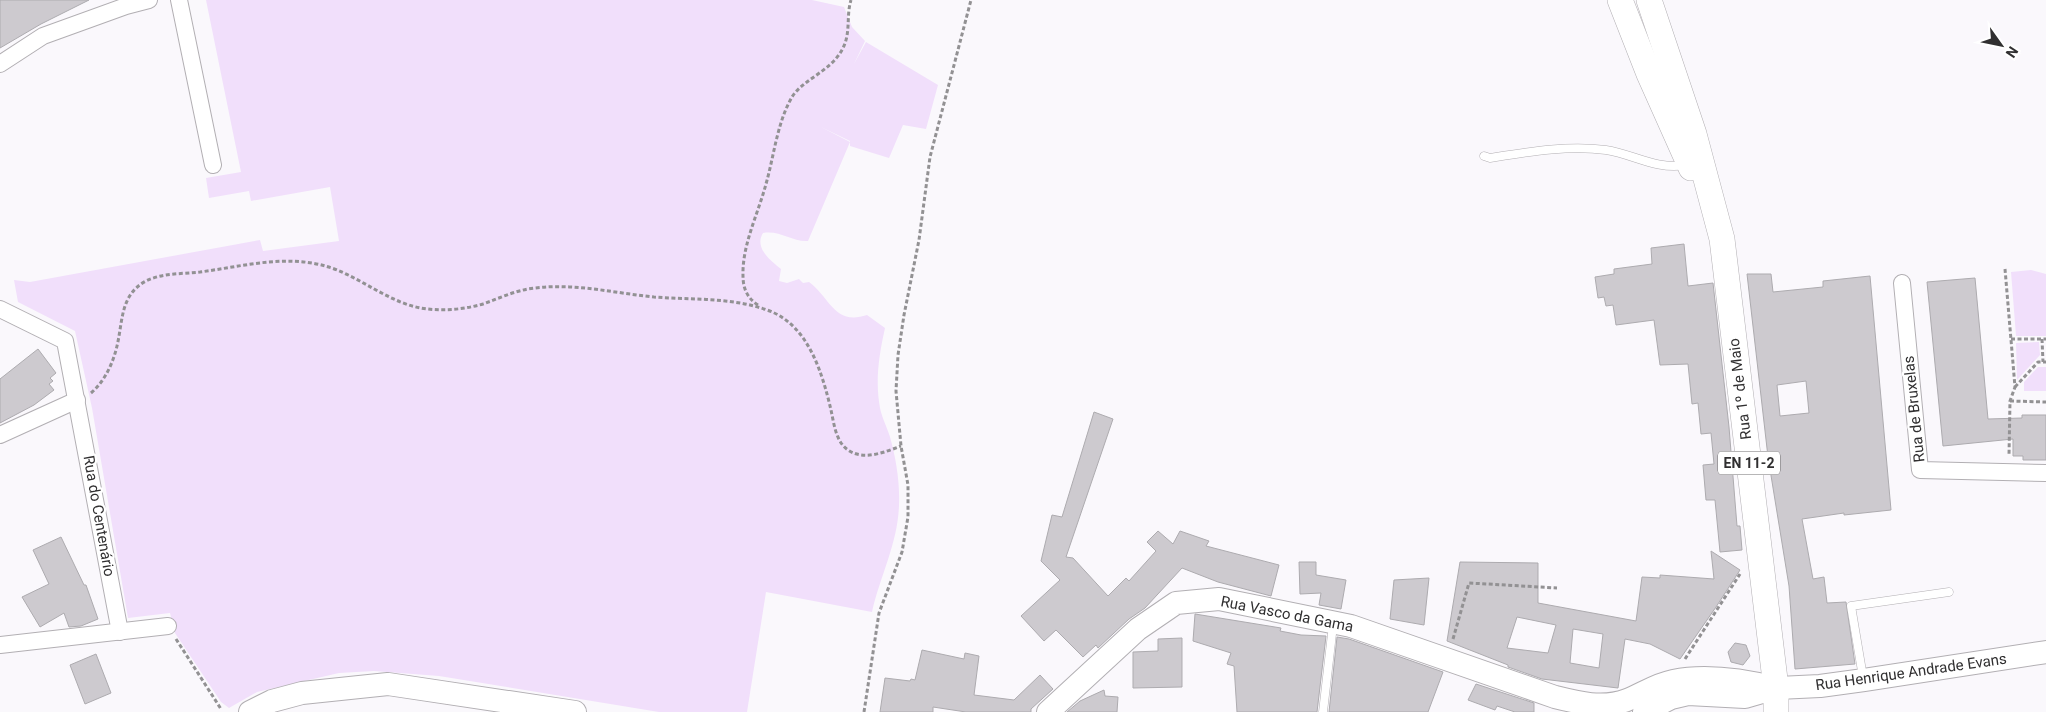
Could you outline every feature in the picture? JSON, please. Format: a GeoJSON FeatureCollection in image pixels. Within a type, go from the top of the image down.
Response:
{"type":"FeatureCollection","features":[{"type":"Feature","properties":{"kind":"main road","name":"EN 11-2"},"geometry":{"type":"LineString","coordinates":[[1620,0],[1649,74],[1722,239]]}},
{"type":"Feature","properties":{"kind":"main road","name":"EN 11-2"},"geometry":{"type":"LineString","coordinates":[[1649,0],[1694,134],[1722,239]]}},
{"type":"Feature","properties":{"kind":"main road","name":"Rua 1º de Maio"},"geometry":{"type":"LineString","coordinates":[[1722,239],[1776,700]]}},
{"type":"Feature","properties":{"kind":"street"},"geometry":{"type":"LineString","coordinates":[[0,64],[43,36],[126,6],[149,0]]}},
{"type":"Feature","properties":{"kind":"street"},"geometry":{"type":"LineString","coordinates":[[179,0],[213,165]]}},
{"type":"Feature","properties":{"kind":"street"},"geometry":{"type":"LineString","coordinates":[[1631,0],[1656,57],[1672,68]]}},
{"type":"Feature","properties":{"kind":"street","name":"Rua de Bruxelas"},"geometry":{"type":"LineString","coordinates":[[1902,283],[1920,470],[2046,473]]}},
{"type":"Feature","properties":{"kind":"street","name":"Rua do Centenário"},"geometry":{"type":"LineString","coordinates":[[0,309],[65,341],[120,632]]}},
{"type":"Feature","properties":{"kind":"street"},"geometry":{"type":"LineString","coordinates":[[0,435],[77,400]]}},
{"type":"Feature","properties":{"kind":"street","name":"Rua Vasco da Gama"},"geometry":{"type":"LineString","coordinates":[[1048,712],[1138,629],[1176,602],[1219,599],[1351,626],[1590,709],[1625,701],[1671,681],[1689,678],[1746,680],[1776,700]]}},
{"type":"Feature","properties":{"kind":"street"},"geometry":{"type":"LineString","coordinates":[[0,645],[168,626]]}},
{"type":"Feature","properties":{"kind":"street","name":"Rua Henrique Andrade Evans"},"geometry":{"type":"LineString","coordinates":[[1776,700],[1820,686],[2046,652]]}},
{"type":"Feature","properties":{"kind":"street"},"geometry":{"type":"LineString","coordinates":[[250,712],[272,701],[302,693],[388,684],[575,712]]}},
{"type":"Feature","properties":{"kind":"street"},"geometry":{"type":"LineString","coordinates":[[1644,712],[1671,698],[1688,694],[1776,700]]}},
{"type":"Feature","properties":{"kind":"lane"},"geometry":{"type":"LineString","coordinates":[[1484,156],[1490,158],[1564,148],[1590,148],[1609,151],[1661,166],[1674,167],[1689,164]]}},
{"type":"Feature","properties":{"kind":"lane"},"geometry":{"type":"LineString","coordinates":[[1864,680],[1851,606],[1949,592]]}},
{"type":"Feature","properties":{"kind":"lane"},"geometry":{"type":"LineString","coordinates":[[1323,712],[1334,622]]}},
{"type":"Feature","properties":{"kind":"path"},"geometry":{"type":"LineString","coordinates":[[851,0],[847,13],[848,27],[843,49],[833,63],[793,95],[784,111],[766,186],[743,262],[743,278],[745,292],[756,304],[783,317],[794,326],[808,346],[824,383],[836,434],[844,446],[850,451],[866,455],[885,452],[901,446]]}},
{"type":"Feature","properties":{"kind":"path"},"geometry":{"type":"LineString","coordinates":[[864,712],[879,613],[902,552],[908,517],[908,485],[901,446],[896,391],[898,355],[904,315],[919,240],[930,157],[971,0]]}},
{"type":"Feature","properties":{"kind":"path"},"geometry":{"type":"LineString","coordinates":[[77,400],[87,397],[99,386],[106,374],[117,346],[122,312],[135,288],[152,278],[161,276],[188,274],[242,265],[294,260],[322,265],[348,275],[409,306],[425,309],[457,309],[484,303],[525,289],[579,287],[653,297],[741,302],[774,312]]}},
{"type":"Feature","properties":{"kind":"path"},"geometry":{"type":"LineString","coordinates":[[2005,269],[2015,387]]}},
{"type":"Feature","properties":{"kind":"path"},"geometry":{"type":"LineString","coordinates":[[2009,472],[2010,401],[2015,387],[2038,362],[2044,362],[2044,339],[2011,339]]}},
{"type":"Feature","properties":{"kind":"path"},"geometry":{"type":"LineString","coordinates":[[2010,401],[2046,402]]}},
{"type":"Feature","properties":{"kind":"path"},"geometry":{"type":"LineString","coordinates":[[1689,678],[1683,661],[1740,574]]}},
{"type":"Feature","properties":{"kind":"path"},"geometry":{"type":"LineString","coordinates":[[1447,659],[1469,583],[1557,588]]}},
{"type":"Feature","properties":{"kind":"path"},"geometry":{"type":"LineString","coordinates":[[168,626],[221,709]]}},
{"type":"Feature","properties":{"kind":"shaded area"},"geometry":{"type":"Polygon","coordinates":[[[206,0],[812,0],[844,7],[852,27],[865,41],[854,64],[866,42],[938,85],[926,129],[903,125],[889,158],[850,146],[850,142],[808,241],[797,240],[775,233],[763,233],[760,244],[764,253],[781,269],[779,281],[787,283],[799,279],[803,283],[809,282],[840,313],[847,317],[867,315],[885,328],[878,368],[878,388],[881,412],[896,462],[899,505],[892,546],[872,612],[766,592],[747,712],[659,712],[439,676],[374,671],[339,673],[257,692],[229,708],[221,702],[175,633],[170,613],[128,618],[92,408],[75,331],[18,302],[14,280],[30,282],[260,240],[263,251],[339,241],[330,187],[251,201],[249,191],[209,198],[206,178],[241,172],[206,0]]]}},
{"type":"Feature","properties":{"kind":"shaded area"},"geometry":{"type":"Polygon","coordinates":[[[2031,270],[2046,274],[2046,336],[2016,336],[2011,272],[2031,270]]]}},
{"type":"Feature","properties":{"kind":"shaded area"},"geometry":{"type":"Polygon","coordinates":[[[2039,342],[2040,355],[2017,380],[2016,343],[2039,342]]]}},
{"type":"Feature","properties":{"kind":"shaded area"},"geometry":{"type":"Polygon","coordinates":[[[2038,367],[2046,367],[2046,391],[2024,391],[2024,382],[2038,367]]]}},
{"type":"Feature","properties":{"kind":"building"},"geometry":{"type":"Polygon","coordinates":[[[0,0],[89,0],[41,24],[0,48],[0,0]]]}},
{"type":"Feature","properties":{"kind":"building"},"geometry":{"type":"Polygon","coordinates":[[[1684,244],[1688,286],[1713,283],[1729,427],[1737,526],[1740,526],[1742,550],[1720,552],[1715,500],[1706,500],[1703,465],[1714,464],[1711,433],[1701,434],[1698,403],[1692,404],[1688,364],[1660,365],[1654,320],[1616,325],[1613,305],[1606,306],[1604,297],[1598,298],[1595,277],[1614,274],[1614,269],[1652,264],[1651,248],[1684,244]]]}},
{"type":"Feature","properties":{"kind":"building"},"geometry":{"type":"Polygon","coordinates":[[[1747,274],[1771,274],[1773,292],[1823,287],[1823,281],[1870,276],[1891,510],[1844,515],[1844,513],[1802,519],[1813,579],[1824,577],[1827,603],[1846,602],[1855,664],[1795,669],[1789,586],[1768,457],[1747,274]],[[1806,381],[1777,385],[1780,416],[1809,413],[1806,381]]]}},
{"type":"Feature","properties":{"kind":"building"},"geometry":{"type":"Polygon","coordinates":[[[1975,278],[1988,419],[2022,418],[2022,415],[2046,415],[2046,460],[2023,460],[2023,456],[2013,456],[2013,439],[1943,446],[1927,282],[1975,278]]]}},
{"type":"Feature","properties":{"kind":"building"},"geometry":{"type":"Polygon","coordinates":[[[38,349],[56,373],[50,378],[53,381],[49,384],[54,390],[34,405],[0,423],[0,379],[38,349]]]}},
{"type":"Feature","properties":{"kind":"building"},"geometry":{"type":"Polygon","coordinates":[[[1094,412],[1113,419],[1066,557],[1073,558],[1108,596],[1126,578],[1129,581],[1156,551],[1147,542],[1158,531],[1173,544],[1180,531],[1209,541],[1206,546],[1279,565],[1271,596],[1218,582],[1182,568],[1145,608],[1129,619],[1098,648],[1096,645],[1083,657],[1056,630],[1044,641],[1021,616],[1060,580],[1041,561],[1052,515],[1062,517],[1094,412]]]}},
{"type":"Feature","properties":{"kind":"building"},"geometry":{"type":"Polygon","coordinates":[[[61,537],[84,585],[86,585],[98,619],[81,626],[69,627],[64,613],[40,627],[22,597],[49,584],[33,550],[61,537]]]}},
{"type":"Feature","properties":{"kind":"building"},"geometry":{"type":"Polygon","coordinates":[[[1711,551],[1740,570],[1716,607],[1680,659],[1650,644],[1625,639],[1618,688],[1542,679],[1447,641],[1460,562],[1538,563],[1538,603],[1636,621],[1642,577],[1660,578],[1660,575],[1714,579],[1711,551]],[[1517,617],[1507,648],[1548,653],[1556,625],[1517,617]],[[1573,629],[1570,663],[1599,668],[1603,634],[1573,629]]]}},
{"type":"Feature","properties":{"kind":"building"},"geometry":{"type":"Polygon","coordinates":[[[1299,562],[1316,562],[1316,575],[1346,580],[1341,609],[1319,605],[1321,593],[1300,594],[1299,562]]]}},
{"type":"Feature","properties":{"kind":"building"},"geometry":{"type":"Polygon","coordinates":[[[1429,578],[1424,625],[1390,619],[1394,580],[1429,578]]]}},
{"type":"Feature","properties":{"kind":"building"},"geometry":{"type":"Polygon","coordinates":[[[1195,614],[1281,628],[1280,631],[1301,635],[1326,636],[1317,712],[1237,712],[1234,666],[1227,664],[1231,653],[1193,641],[1195,614]]]}},
{"type":"Feature","properties":{"kind":"building"},"geometry":{"type":"Polygon","coordinates":[[[1337,637],[1349,639],[1443,672],[1428,712],[1329,712],[1337,637]]]}},
{"type":"Feature","properties":{"kind":"building"},"geometry":{"type":"Polygon","coordinates":[[[1182,638],[1182,687],[1133,688],[1133,652],[1158,651],[1158,639],[1182,638]]]}},
{"type":"Feature","properties":{"kind":"building"},"geometry":{"type":"Polygon","coordinates":[[[1735,643],[1746,645],[1750,656],[1743,665],[1731,662],[1728,652],[1735,643]]]}},
{"type":"Feature","properties":{"kind":"building"},"geometry":{"type":"Polygon","coordinates":[[[922,650],[964,659],[965,653],[979,656],[974,695],[1014,700],[1040,675],[1053,689],[1031,709],[1031,712],[966,712],[933,707],[933,712],[880,712],[885,678],[915,680],[922,650]]]}},
{"type":"Feature","properties":{"kind":"building"},"geometry":{"type":"Polygon","coordinates":[[[96,654],[111,693],[85,704],[70,665],[96,654]]]}},
{"type":"Feature","properties":{"kind":"building"},"geometry":{"type":"Polygon","coordinates":[[[1476,684],[1534,703],[1534,712],[1515,712],[1497,706],[1495,710],[1468,700],[1476,684]]]}},
{"type":"Feature","properties":{"kind":"building"},"geometry":{"type":"Polygon","coordinates":[[[1104,690],[1105,696],[1118,697],[1117,712],[1067,712],[1080,701],[1104,690]]]}}]}
